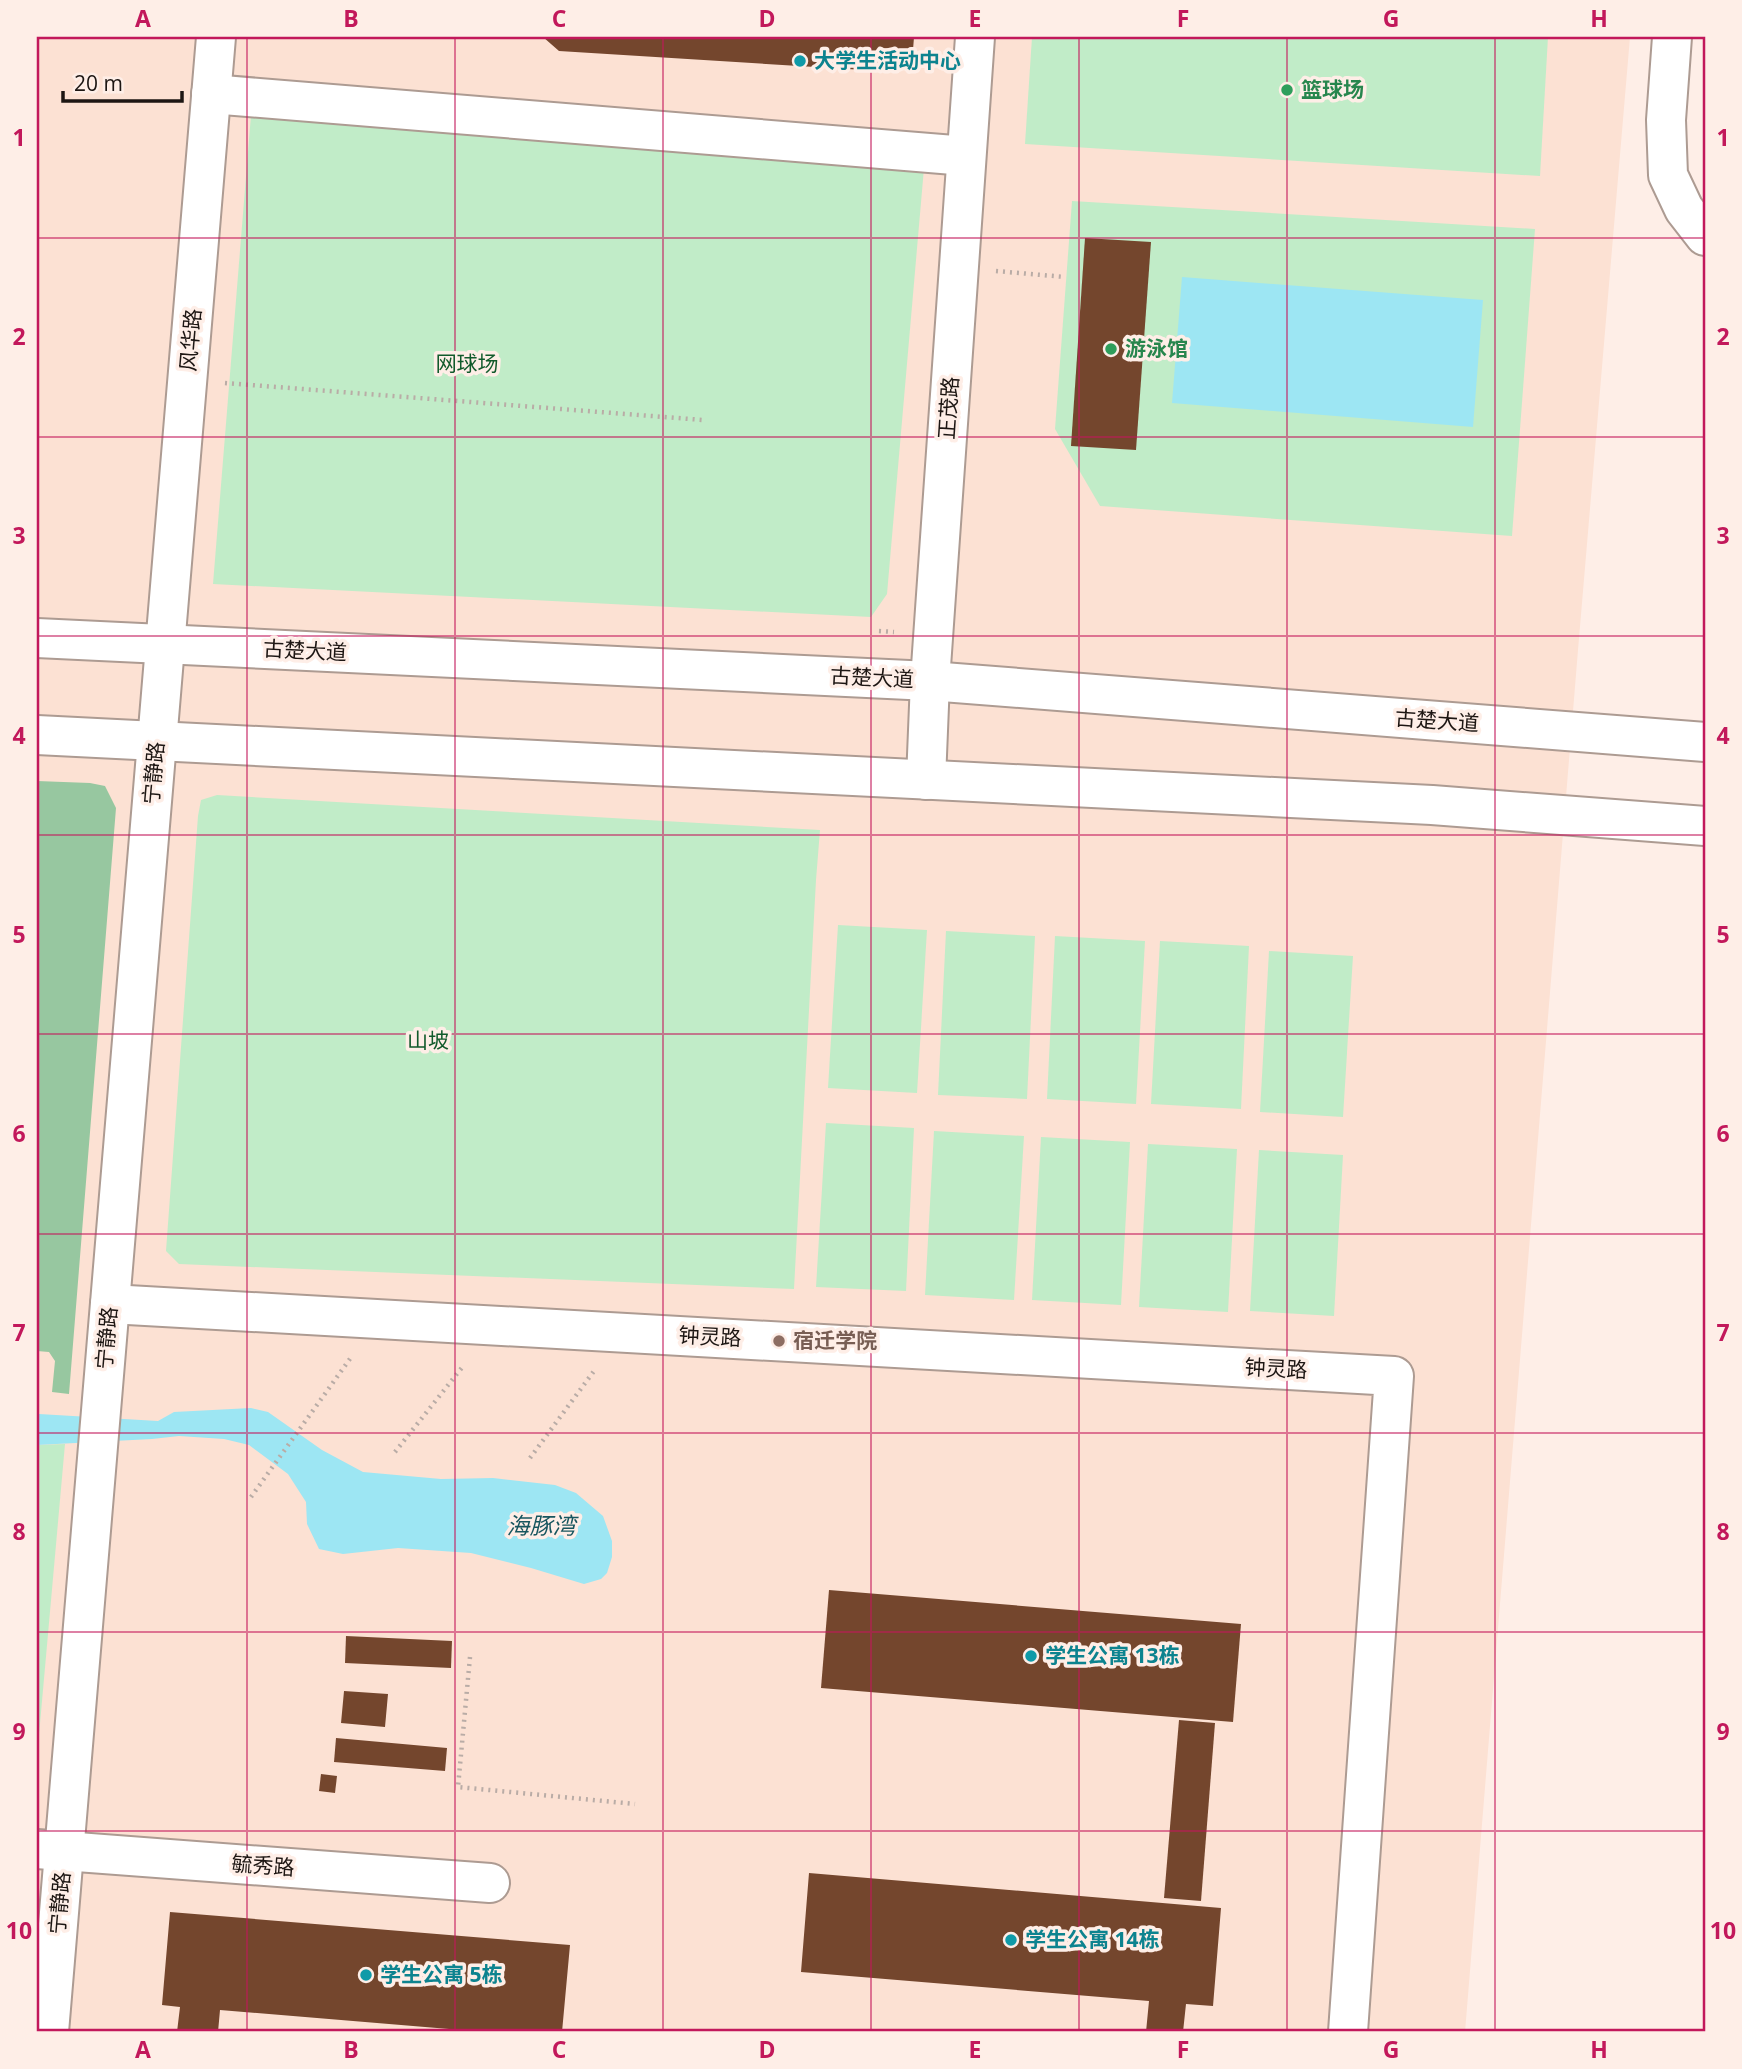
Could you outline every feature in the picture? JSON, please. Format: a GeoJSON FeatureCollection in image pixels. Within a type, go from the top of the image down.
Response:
{"type":"FeatureCollection","features":[{"type":"Feature","properties":{"kind":"lane","name":"风华路"},"geometry":{"type":"LineString","coordinates":[[165,644],[216,37]]}},
{"type":"Feature","properties":{"kind":"lane","name":"正茂路"},"geometry":{"type":"LineString","coordinates":[[926,780],[930,681],[975,37]]}},
{"type":"Feature","properties":{"kind":"lane"},"geometry":{"type":"LineString","coordinates":[[1672,37],[1666,120],[1668,175],[1684,209],[1705,236]]}},
{"type":"Feature","properties":{"kind":"lane"},"geometry":{"type":"LineString","coordinates":[[211,94],[967,156]]}},
{"type":"Feature","properties":{"kind":"lane","name":"古楚大道"},"geometry":{"type":"LineString","coordinates":[[37,638],[930,681],[1705,742]]}},
{"type":"Feature","properties":{"kind":"lane","name":"宁静路"},"geometry":{"type":"LineString","coordinates":[[49,2032],[50,1850],[110,1304],[165,644]]}},
{"type":"Feature","properties":{"kind":"lane"},"geometry":{"type":"LineString","coordinates":[[37,735],[1432,805],[1705,826]]}},
{"type":"Feature","properties":{"kind":"lane","name":"钟灵路"},"geometry":{"type":"LineString","coordinates":[[110,1304],[1394,1376],[1348,2032]]}},
{"type":"Feature","properties":{"kind":"lane","name":"毓秀路"},"geometry":{"type":"LineString","coordinates":[[50,1850],[490,1884]]}},
{"type":"Feature","properties":{"kind":"path"},"geometry":{"type":"LineString","coordinates":[[986,270],[1065,277]]}},
{"type":"Feature","properties":{"kind":"path"},"geometry":{"type":"LineString","coordinates":[[216,382],[703,420]]}},
{"type":"Feature","properties":{"kind":"path"},"geometry":{"type":"LineString","coordinates":[[251,1497],[359,1346]]}},
{"type":"Feature","properties":{"kind":"path"},"geometry":{"type":"LineString","coordinates":[[395,1451],[466,1362]]}},
{"type":"Feature","properties":{"kind":"path"},"geometry":{"type":"LineString","coordinates":[[530,1458],[595,1370]]}},
{"type":"Feature","properties":{"kind":"path"},"geometry":{"type":"LineString","coordinates":[[470,1657],[458,1787],[635,1804]]}},
{"type":"Feature","properties":{"kind":"shaded area","name":"宿迁学院"},"geometry":{"type":"Polygon","coordinates":[[[37,37],[1630,37],[1465,2032],[37,2032],[37,37]]]}},
{"type":"Feature","properties":{"kind":"green space","name":"篮球场"},"geometry":{"type":"Polygon","coordinates":[[[1032,37],[1548,37],[1540,176],[1025,144],[1032,37]]]}},
{"type":"Feature","properties":{"kind":"green space","name":"网球场"},"geometry":{"type":"Polygon","coordinates":[[[251,115],[924,168],[887,594],[871,617],[213,584],[251,115]]]}},
{"type":"Feature","properties":{"kind":"green space"},"geometry":{"type":"Polygon","coordinates":[[[1072,201],[1535,229],[1512,536],[1100,506],[1055,429],[1072,201]]]}},
{"type":"Feature","properties":{"kind":"green space"},"geometry":{"type":"Polygon","coordinates":[[[37,781],[105,786],[116,808],[69,1394],[52,1392],[55,1361],[49,1352],[37,1351],[37,781]]]}},
{"type":"Feature","properties":{"kind":"green space","name":"山坡"},"geometry":{"type":"Polygon","coordinates":[[[217,795],[820,830],[794,1289],[179,1264],[166,1251],[198,816],[201,800],[217,795]]]}},
{"type":"Feature","properties":{"kind":"green space"},"geometry":{"type":"Polygon","coordinates":[[[838,925],[927,930],[917,1093],[828,1088],[838,925]]]}},
{"type":"Feature","properties":{"kind":"green space"},"geometry":{"type":"Polygon","coordinates":[[[946,931],[1035,936],[1027,1099],[938,1095],[946,931]]]}},
{"type":"Feature","properties":{"kind":"green space"},"geometry":{"type":"Polygon","coordinates":[[[1055,936],[1145,941],[1136,1104],[1047,1099],[1055,936]]]}},
{"type":"Feature","properties":{"kind":"green space"},"geometry":{"type":"Polygon","coordinates":[[[1160,941],[1249,946],[1241,1109],[1151,1104],[1160,941]]]}},
{"type":"Feature","properties":{"kind":"green space"},"geometry":{"type":"Polygon","coordinates":[[[1269,951],[1353,956],[1343,1117],[1260,1112],[1269,951]]]}},
{"type":"Feature","properties":{"kind":"green space"},"geometry":{"type":"Polygon","coordinates":[[[826,1123],[914,1128],[906,1291],[816,1287],[826,1123]]]}},
{"type":"Feature","properties":{"kind":"green space"},"geometry":{"type":"Polygon","coordinates":[[[934,1131],[1024,1136],[1014,1300],[925,1295],[934,1131]]]}},
{"type":"Feature","properties":{"kind":"green space"},"geometry":{"type":"Polygon","coordinates":[[[1041,1137],[1130,1142],[1121,1305],[1032,1300],[1041,1137]]]}},
{"type":"Feature","properties":{"kind":"green space"},"geometry":{"type":"Polygon","coordinates":[[[1148,1144],[1237,1149],[1228,1312],[1139,1307],[1148,1144]]]}},
{"type":"Feature","properties":{"kind":"green space"},"geometry":{"type":"Polygon","coordinates":[[[1259,1150],[1343,1155],[1334,1316],[1250,1311],[1259,1150]]]}},
{"type":"Feature","properties":{"kind":"green space"},"geometry":{"type":"Polygon","coordinates":[[[65,1444],[37,1757],[37,1445],[65,1444]]]}},
{"type":"Feature","properties":{"kind":"water"},"geometry":{"type":"Polygon","coordinates":[[[1182,277],[1483,300],[1473,427],[1172,403],[1182,277]]]}},
{"type":"Feature","properties":{"kind":"water","name":"海豚湾"},"geometry":{"type":"Polygon","coordinates":[[[37,1390],[39,1414],[158,1421],[174,1412],[251,1408],[268,1412],[322,1450],[363,1472],[441,1479],[493,1478],[555,1485],[576,1493],[603,1516],[612,1541],[612,1557],[607,1573],[601,1579],[584,1584],[471,1553],[398,1548],[343,1554],[319,1549],[307,1524],[306,1502],[288,1474],[249,1445],[224,1439],[179,1436],[37,1445],[37,1390]]]}},
{"type":"Feature","properties":{"kind":"building","name":"大学生活动中心"},"geometry":{"type":"Polygon","coordinates":[[[543,37],[914,37],[913,50],[881,48],[880,71],[559,51],[543,37]]]}},
{"type":"Feature","properties":{"kind":"building","name":"游泳馆"},"geometry":{"type":"Polygon","coordinates":[[[1085,238],[1151,242],[1136,450],[1071,446],[1085,238]]]}},
{"type":"Feature","properties":{"kind":"building","name":"学生公寓 13栋"},"geometry":{"type":"Polygon","coordinates":[[[829,1590],[1241,1624],[1233,1722],[821,1688],[829,1590]]]}},
{"type":"Feature","properties":{"kind":"building"},"geometry":{"type":"Polygon","coordinates":[[[346,1636],[452,1641],[451,1668],[345,1663],[346,1636]]]}},
{"type":"Feature","properties":{"kind":"building"},"geometry":{"type":"Polygon","coordinates":[[[344,1691],[388,1694],[385,1727],[341,1723],[344,1691]]]}},
{"type":"Feature","properties":{"kind":"building"},"geometry":{"type":"Polygon","coordinates":[[[1179,1720],[1215,1723],[1201,1901],[1164,1898],[1179,1720]]]}},
{"type":"Feature","properties":{"kind":"building"},"geometry":{"type":"Polygon","coordinates":[[[336,1738],[447,1748],[445,1771],[334,1762],[336,1738]]]}},
{"type":"Feature","properties":{"kind":"building"},"geometry":{"type":"Polygon","coordinates":[[[321,1774],[337,1776],[335,1793],[319,1791],[321,1774]]]}},
{"type":"Feature","properties":{"kind":"building","name":"学生公寓 14栋"},"geometry":{"type":"Polygon","coordinates":[[[809,1873],[1221,1908],[1213,2006],[1186,2004],[1183,2032],[1146,2032],[1149,2001],[801,1972],[809,1873]]]}},
{"type":"Feature","properties":{"kind":"building","name":"学生公寓 5栋"},"geometry":{"type":"Polygon","coordinates":[[[170,1912],[570,1945],[562,2032],[485,2032],[220,2010],[218,2032],[177,2032],[180,2007],[162,2005],[170,1912]]]}},
{"type":"Feature","properties":{"kind":"place","name":"大学生活动中心"},"geometry":{"type":"Point","coordinates":[800,61]}},
{"type":"Feature","properties":{"kind":"place","name":"篮球场"},"geometry":{"type":"Point","coordinates":[1287,90]}},
{"type":"Feature","properties":{"kind":"place","name":"游泳馆"},"geometry":{"type":"Point","coordinates":[1111,349]}},
{"type":"Feature","properties":{"kind":"place","name":"宿迁学院"},"geometry":{"type":"Point","coordinates":[779,1341]}},
{"type":"Feature","properties":{"kind":"place","name":"学生公寓 13栋"},"geometry":{"type":"Point","coordinates":[1031,1656]}},
{"type":"Feature","properties":{"kind":"place","name":"学生公寓 14栋"},"geometry":{"type":"Point","coordinates":[1011,1940]}},
{"type":"Feature","properties":{"kind":"place","name":"学生公寓 5栋"},"geometry":{"type":"Point","coordinates":[366,1975]}}]}
